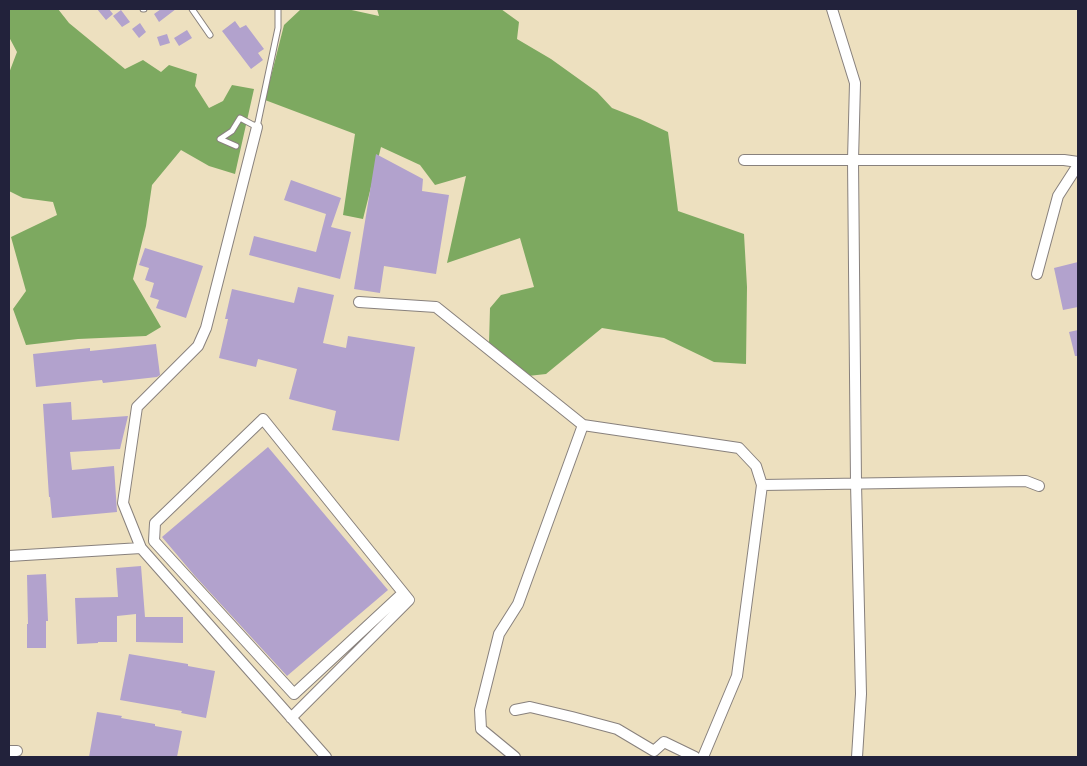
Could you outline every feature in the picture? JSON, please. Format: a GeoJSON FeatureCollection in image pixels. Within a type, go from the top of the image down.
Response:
{"type":"FeatureCollection","features":[{"type":"Feature","properties":{"kind":"street"},"geometry":{"type":"LineString","coordinates":[[832,9],[855,83],[853,160],[856,483],[861,694],[857,757]]}},
{"type":"Feature","properties":{"kind":"street"},"geometry":{"type":"LineString","coordinates":[[257,127],[206,328],[198,346],[138,407],[123,503],[141,548],[326,757]]}},
{"type":"Feature","properties":{"kind":"street"},"geometry":{"type":"LineString","coordinates":[[744,160],[1064,160],[1078,163],[1058,196],[1036,274]]}},
{"type":"Feature","properties":{"kind":"street"},"geometry":{"type":"LineString","coordinates":[[359,302],[436,307],[583,425],[739,448],[756,466],[762,485],[737,676],[703,757]]}},
{"type":"Feature","properties":{"kind":"street"},"geometry":{"type":"LineString","coordinates":[[291,718],[409,600],[263,419],[155,523],[154,541],[294,694],[403,593]]}},
{"type":"Feature","properties":{"kind":"street"},"geometry":{"type":"LineString","coordinates":[[515,757],[480,729],[480,710],[498,634],[518,604],[583,425]]}},
{"type":"Feature","properties":{"kind":"street"},"geometry":{"type":"LineString","coordinates":[[762,485],[1026,480],[1039,486]]}},
{"type":"Feature","properties":{"kind":"street"},"geometry":{"type":"LineString","coordinates":[[9,556],[141,548]]}},
{"type":"Feature","properties":{"kind":"street"},"geometry":{"type":"LineString","coordinates":[[515,710],[530,707],[572,716],[617,729],[654,751],[664,742],[694,757]]}},
{"type":"Feature","properties":{"kind":"lane"},"geometry":{"type":"LineString","coordinates":[[192,9],[210,34]]}},
{"type":"Feature","properties":{"kind":"lane"},"geometry":{"type":"LineString","coordinates":[[236,146],[220,138],[232,131],[240,118],[257,127],[278,28],[278,9]]}},
{"type":"Feature","properties":{"kind":"green space"},"geometry":{"type":"Polygon","coordinates":[[[9,9],[58,9],[69,23],[125,69],[143,60],[161,72],[169,65],[197,74],[195,86],[209,108],[223,101],[232,85],[254,89],[235,174],[209,166],[181,150],[152,185],[146,226],[133,279],[161,327],[146,336],[78,339],[26,345],[13,309],[26,291],[11,237],[57,215],[53,202],[23,198],[9,191],[9,73],[17,52],[9,37],[9,9]]]}},
{"type":"Feature","properties":{"kind":"green space"},"geometry":{"type":"Polygon","coordinates":[[[301,9],[347,9],[379,16],[377,9],[501,9],[519,22],[517,39],[551,59],[597,92],[612,108],[668,132],[678,211],[744,234],[747,287],[746,364],[714,362],[664,338],[602,328],[546,374],[528,376],[489,343],[490,308],[501,295],[534,287],[520,238],[447,263],[466,176],[435,185],[420,165],[381,147],[363,219],[343,215],[355,134],[265,100],[284,25],[301,9]]]}},
{"type":"Feature","properties":{"kind":"building"},"geometry":{"type":"Polygon","coordinates":[[[97,9],[109,9],[113,14],[106,20],[97,9]]]}},
{"type":"Feature","properties":{"kind":"building"},"geometry":{"type":"Polygon","coordinates":[[[161,9],[176,9],[159,22],[154,14],[161,9]]]}},
{"type":"Feature","properties":{"kind":"building"},"geometry":{"type":"Polygon","coordinates":[[[121,10],[130,22],[122,27],[113,16],[121,10]]]}},
{"type":"Feature","properties":{"kind":"building"},"geometry":{"type":"Polygon","coordinates":[[[235,21],[240,28],[246,25],[264,49],[258,53],[263,60],[251,69],[222,31],[235,21]]]}},
{"type":"Feature","properties":{"kind":"building"},"geometry":{"type":"Polygon","coordinates":[[[140,23],[146,32],[139,38],[132,29],[140,23]]]}},
{"type":"Feature","properties":{"kind":"building"},"geometry":{"type":"Polygon","coordinates":[[[187,30],[192,38],[179,46],[174,38],[187,30]]]}},
{"type":"Feature","properties":{"kind":"building"},"geometry":{"type":"Polygon","coordinates":[[[167,34],[170,43],[160,46],[157,37],[167,34]]]}},
{"type":"Feature","properties":{"kind":"building"},"geometry":{"type":"Polygon","coordinates":[[[376,154],[423,179],[422,191],[449,195],[436,274],[384,266],[380,293],[354,289],[376,154]]]}},
{"type":"Feature","properties":{"kind":"building"},"geometry":{"type":"Polygon","coordinates":[[[291,180],[341,198],[331,227],[351,232],[340,279],[249,255],[254,236],[316,252],[326,214],[284,200],[291,180]]]}},
{"type":"Feature","properties":{"kind":"building"},"geometry":{"type":"Polygon","coordinates":[[[145,248],[203,266],[186,318],[156,308],[159,300],[150,297],[154,283],[145,280],[149,268],[139,265],[145,248]]]}},
{"type":"Feature","properties":{"kind":"building"},"geometry":{"type":"Polygon","coordinates":[[[1078,262],[1078,307],[1063,310],[1054,268],[1078,262]]]}},
{"type":"Feature","properties":{"kind":"building"},"geometry":{"type":"Polygon","coordinates":[[[298,287],[334,295],[323,343],[346,348],[348,336],[415,347],[399,441],[332,430],[336,411],[289,399],[297,369],[258,359],[256,367],[219,358],[228,319],[225,319],[232,289],[294,303],[298,287]]]}},
{"type":"Feature","properties":{"kind":"building"},"geometry":{"type":"Polygon","coordinates":[[[1078,330],[1078,356],[1075,356],[1069,332],[1078,330]]]}},
{"type":"Feature","properties":{"kind":"building"},"geometry":{"type":"Polygon","coordinates":[[[156,344],[160,375],[157,377],[103,383],[102,380],[36,387],[33,354],[90,348],[90,351],[156,344]]]}},
{"type":"Feature","properties":{"kind":"building"},"geometry":{"type":"Polygon","coordinates":[[[71,402],[72,420],[128,416],[120,449],[70,452],[72,470],[114,466],[117,512],[52,518],[43,404],[71,402]]]}},
{"type":"Feature","properties":{"kind":"building"},"geometry":{"type":"Polygon","coordinates":[[[268,447],[388,590],[287,676],[194,575],[162,537],[268,447]]]}},
{"type":"Feature","properties":{"kind":"building"},"geometry":{"type":"Polygon","coordinates":[[[141,566],[145,617],[183,617],[183,643],[136,642],[136,614],[117,616],[117,642],[77,644],[75,598],[118,597],[116,568],[141,566]]]}},
{"type":"Feature","properties":{"kind":"building"},"geometry":{"type":"Polygon","coordinates":[[[46,574],[48,621],[46,621],[46,648],[27,648],[27,575],[46,574]]]}},
{"type":"Feature","properties":{"kind":"building"},"geometry":{"type":"Polygon","coordinates":[[[129,654],[188,664],[188,666],[215,671],[206,718],[181,713],[182,711],[120,700],[129,654]]]}},
{"type":"Feature","properties":{"kind":"building"},"geometry":{"type":"Polygon","coordinates":[[[97,712],[122,716],[121,718],[182,731],[177,757],[89,757],[97,712]]]}}]}
